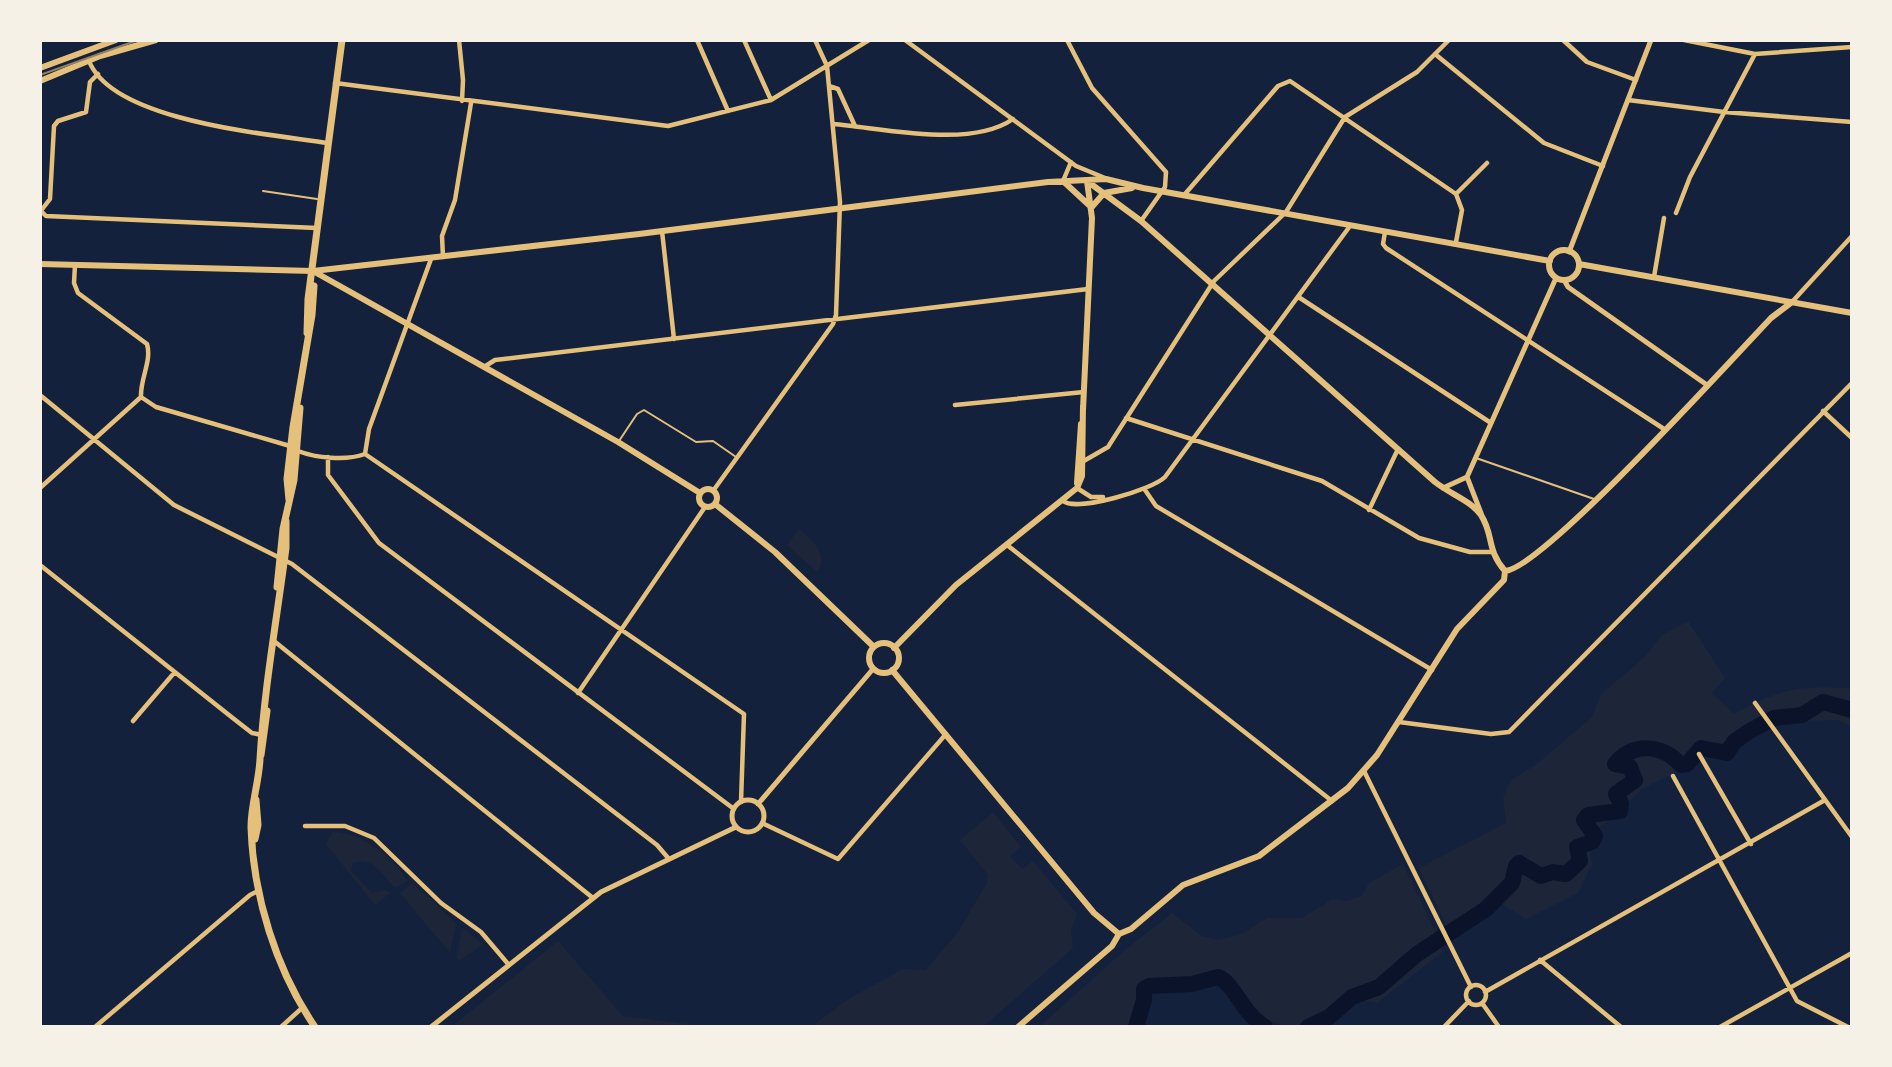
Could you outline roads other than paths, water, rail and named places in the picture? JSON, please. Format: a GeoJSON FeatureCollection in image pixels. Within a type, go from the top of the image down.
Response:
{"type":"FeatureCollection","features":[{"type":"Feature","properties":{"kind":"main road"},"geometry":{"type":"LineString","coordinates":[[40,68],[116,40]]}},
{"type":"Feature","properties":{"kind":"main road"},"geometry":{"type":"LineString","coordinates":[[40,82],[89,60],[156,40]]}},
{"type":"Feature","properties":{"kind":"main road"},"geometry":{"type":"LineString","coordinates":[[315,1027],[302,1008],[278,957],[259,891],[252,807],[256,799],[307,333],[307,307],[339,40]]}},
{"type":"Feature","properties":{"kind":"main road"},"geometry":{"type":"LineString","coordinates":[[40,264],[313,271],[1063,181],[1106,179],[1143,188],[1550,261]]}},
{"type":"Feature","properties":{"kind":"main road"},"geometry":{"type":"LineString","coordinates":[[1063,181],[1091,208]]}},
{"type":"Feature","properties":{"kind":"main road"},"geometry":{"type":"LineString","coordinates":[[1018,1027],[1112,946],[1119,934],[1131,929],[1183,885],[1259,856],[1332,801],[1364,771],[1399,722],[1457,629],[1504,580],[1504,571],[1491,552],[1482,518],[1465,500],[1443,488],[1141,221],[1087,181]]}},
{"type":"Feature","properties":{"kind":"main road"},"geometry":{"type":"LineString","coordinates":[[894,648],[956,585],[1080,487],[1091,208],[1087,181]]}},
{"type":"Feature","properties":{"kind":"main road"},"geometry":{"type":"LineString","coordinates":[[1091,208],[1104,194],[1119,189],[1143,188]]}},
{"type":"Feature","properties":{"kind":"main road"},"geometry":{"type":"LineString","coordinates":[[1578,264],[1575,275],[1560,279],[1550,270],[1550,261],[1558,252],[1569,251],[1578,264],[1852,313]]}},
{"type":"Feature","properties":{"kind":"main road"},"geometry":{"type":"LineString","coordinates":[[313,271],[618,442],[700,493]]}},
{"type":"Feature","properties":{"kind":"main road"},"geometry":{"type":"LineString","coordinates":[[1768,298],[1775,307],[1771,318]]}},
{"type":"Feature","properties":{"kind":"main road"},"geometry":{"type":"LineString","coordinates":[[1504,571],[1519,568],[1567,529],[1771,318],[1792,302]]}},
{"type":"Feature","properties":{"kind":"main road"},"geometry":{"type":"LineString","coordinates":[[706,489],[713,491],[716,496],[715,504],[705,507],[699,501],[700,493],[706,489]]}},
{"type":"Feature","properties":{"kind":"main road"},"geometry":{"type":"LineString","coordinates":[[715,504],[775,552],[874,647]]}},
{"type":"Feature","properties":{"kind":"main road"},"geometry":{"type":"LineString","coordinates":[[884,643],[894,648],[898,660],[892,670],[884,673],[873,668],[869,657],[874,647],[884,643]]}},
{"type":"Feature","properties":{"kind":"main road"},"geometry":{"type":"LineString","coordinates":[[892,670],[1094,914],[1119,934]]}},
{"type":"Feature","properties":{"kind":"street"},"geometry":{"type":"LineString","coordinates":[[459,40],[462,101]]}},
{"type":"Feature","properties":{"kind":"street"},"geometry":{"type":"LineString","coordinates":[[697,40],[728,111]]}},
{"type":"Feature","properties":{"kind":"street"},"geometry":{"type":"LineString","coordinates":[[744,40],[771,100]]}},
{"type":"Feature","properties":{"kind":"street"},"geometry":{"type":"LineString","coordinates":[[713,491],[835,320],[841,209],[827,66],[815,40]]}},
{"type":"Feature","properties":{"kind":"street"},"geometry":{"type":"LineString","coordinates":[[334,82],[471,103],[668,126],[771,100],[869,40]]}},
{"type":"Feature","properties":{"kind":"street"},"geometry":{"type":"LineString","coordinates":[[905,40],[1071,162],[1087,181]]}},
{"type":"Feature","properties":{"kind":"street"},"geometry":{"type":"LineString","coordinates":[[1067,40],[1092,88],[1163,166],[1167,177],[1162,191],[1141,221]]}},
{"type":"Feature","properties":{"kind":"street"},"geometry":{"type":"LineString","coordinates":[[1082,463],[1108,447],[1213,284],[1286,212],[1345,117],[1417,72],[1449,40]]}},
{"type":"Feature","properties":{"kind":"street"},"geometry":{"type":"LineString","coordinates":[[1563,40],[1587,62],[1636,80]]}},
{"type":"Feature","properties":{"kind":"street"},"geometry":{"type":"LineString","coordinates":[[1569,251],[1651,40]]}},
{"type":"Feature","properties":{"kind":"street"},"geometry":{"type":"LineString","coordinates":[[1684,40],[1755,54],[1852,47]]}},
{"type":"Feature","properties":{"kind":"street"},"geometry":{"type":"LineString","coordinates":[[1435,54],[1544,143],[1604,166]]}},
{"type":"Feature","properties":{"kind":"street"},"geometry":{"type":"LineString","coordinates":[[1676,213],[1690,177],[1755,54]]}},
{"type":"Feature","properties":{"kind":"street"},"geometry":{"type":"LineString","coordinates":[[89,60],[98,75],[148,108],[181,120],[328,143]]}},
{"type":"Feature","properties":{"kind":"street"},"geometry":{"type":"LineString","coordinates":[[98,75],[90,82],[86,112],[58,121],[54,126],[50,199],[41,211],[46,216],[318,228]]}},
{"type":"Feature","properties":{"kind":"street"},"geometry":{"type":"LineString","coordinates":[[1185,194],[1285,82],[1294,83],[1456,194],[1462,210],[1456,243]]}},
{"type":"Feature","properties":{"kind":"street"},"geometry":{"type":"LineString","coordinates":[[829,86],[838,89],[855,125]]}},
{"type":"Feature","properties":{"kind":"street"},"geometry":{"type":"LineString","coordinates":[[1629,100],[1724,112],[1852,122]]}},
{"type":"Feature","properties":{"kind":"street"},"geometry":{"type":"LineString","coordinates":[[443,257],[442,236],[455,200],[471,103]]}},
{"type":"Feature","properties":{"kind":"street"},"geometry":{"type":"LineString","coordinates":[[833,124],[957,134],[1003,126],[1013,119]]}},
{"type":"Feature","properties":{"kind":"street"},"geometry":{"type":"LineString","coordinates":[[1063,181],[1071,162]]}},
{"type":"Feature","properties":{"kind":"street"},"geometry":{"type":"LineString","coordinates":[[1456,194],[1487,163]]}},
{"type":"Feature","properties":{"kind":"street"},"geometry":{"type":"LineString","coordinates":[[1076,166],[1106,179]]}},
{"type":"Feature","properties":{"kind":"street"},"geometry":{"type":"LineString","coordinates":[[1654,277],[1664,218]]}},
{"type":"Feature","properties":{"kind":"street"},"geometry":{"type":"LineString","coordinates":[[1063,501],[1076,505],[1145,490],[1165,477],[1300,298],[1351,225]]}},
{"type":"Feature","properties":{"kind":"street"},"geometry":{"type":"LineString","coordinates":[[662,231],[674,339]]}},
{"type":"Feature","properties":{"kind":"street"},"geometry":{"type":"LineString","coordinates":[[1385,231],[1383,244],[1386,248],[1664,429]]}},
{"type":"Feature","properties":{"kind":"street"},"geometry":{"type":"LineString","coordinates":[[1792,302],[1852,236]]}},
{"type":"Feature","properties":{"kind":"street"},"geometry":{"type":"LineString","coordinates":[[365,454],[369,429],[430,259]]}},
{"type":"Feature","properties":{"kind":"street"},"geometry":{"type":"LineString","coordinates":[[42,485],[141,397],[149,354],[147,344],[78,293],[75,287],[75,265]]}},
{"type":"Feature","properties":{"kind":"street"},"geometry":{"type":"LineString","coordinates":[[1443,488],[1467,477],[1528,340],[1560,279],[1707,385]]}},
{"type":"Feature","properties":{"kind":"street"},"geometry":{"type":"LineString","coordinates":[[483,367],[495,360],[1089,289]]}},
{"type":"Feature","properties":{"kind":"street"},"geometry":{"type":"LineString","coordinates":[[1300,298],[1490,423]]}},
{"type":"Feature","properties":{"kind":"street"},"geometry":{"type":"LineString","coordinates":[[1399,722],[1491,734],[1509,732],[1852,383]]}},
{"type":"Feature","properties":{"kind":"street"},"geometry":{"type":"LineString","coordinates":[[955,405],[1084,392]]}},
{"type":"Feature","properties":{"kind":"street"},"geometry":{"type":"LineString","coordinates":[[40,395],[174,505],[282,559],[657,845],[668,859]]}},
{"type":"Feature","properties":{"kind":"street"},"geometry":{"type":"LineString","coordinates":[[141,397],[156,407],[328,457],[355,458],[365,454]]}},
{"type":"Feature","properties":{"kind":"street"},"geometry":{"type":"LineString","coordinates":[[1824,411],[1852,438]]}},
{"type":"Feature","properties":{"kind":"street"},"geometry":{"type":"LineString","coordinates":[[1126,418],[1319,480],[1426,540],[1470,552],[1491,552]]}},
{"type":"Feature","properties":{"kind":"street"},"geometry":{"type":"LineString","coordinates":[[1369,510],[1398,448]]}},
{"type":"Feature","properties":{"kind":"street"},"geometry":{"type":"LineString","coordinates":[[1081,450],[1096,456]]}},
{"type":"Feature","properties":{"kind":"street"},"geometry":{"type":"LineString","coordinates":[[365,454],[744,714],[741,802],[734,809],[732,820],[736,827],[751,832],[762,824],[764,814],[758,804]]}},
{"type":"Feature","properties":{"kind":"street"},"geometry":{"type":"LineString","coordinates":[[328,457],[328,475],[379,543],[734,809]]}},
{"type":"Feature","properties":{"kind":"street"},"geometry":{"type":"LineString","coordinates":[[1467,477],[1482,518]]}},
{"type":"Feature","properties":{"kind":"street"},"geometry":{"type":"LineString","coordinates":[[1080,487],[1093,498],[1115,496]]}},
{"type":"Feature","properties":{"kind":"street"},"geometry":{"type":"LineString","coordinates":[[1145,490],[1156,506],[1432,670]]}},
{"type":"Feature","properties":{"kind":"street"},"geometry":{"type":"LineString","coordinates":[[578,693],[705,507]]}},
{"type":"Feature","properties":{"kind":"street"},"geometry":{"type":"LineString","coordinates":[[1007,545],[1332,801]]}},
{"type":"Feature","properties":{"kind":"street"},"geometry":{"type":"LineString","coordinates":[[40,565],[174,673],[252,733],[262,736]]}},
{"type":"Feature","properties":{"kind":"street"},"geometry":{"type":"LineString","coordinates":[[273,640],[593,898]]}},
{"type":"Feature","properties":{"kind":"street"},"geometry":{"type":"LineString","coordinates":[[758,804],[873,668]]}},
{"type":"Feature","properties":{"kind":"street"},"geometry":{"type":"LineString","coordinates":[[133,721],[174,673]]}},
{"type":"Feature","properties":{"kind":"street"},"geometry":{"type":"LineString","coordinates":[[1756,705],[1852,837]]}},
{"type":"Feature","properties":{"kind":"street"},"geometry":{"type":"LineString","coordinates":[[762,824],[838,859],[946,734]]}},
{"type":"Feature","properties":{"kind":"street"},"geometry":{"type":"LineString","coordinates":[[1699,754],[1751,844]]}},
{"type":"Feature","properties":{"kind":"street"},"geometry":{"type":"LineString","coordinates":[[1364,771],[1471,987]]}},
{"type":"Feature","properties":{"kind":"street"},"geometry":{"type":"LineString","coordinates":[[1673,776],[1797,1000],[1848,1027]]}},
{"type":"Feature","properties":{"kind":"street"},"geometry":{"type":"LineString","coordinates":[[1482,1003],[1485,992],[1722,862],[1825,800]]}},
{"type":"Feature","properties":{"kind":"street"},"geometry":{"type":"LineString","coordinates":[[741,802],[758,804]]}},
{"type":"Feature","properties":{"kind":"street"},"geometry":{"type":"LineString","coordinates":[[304,826],[345,826],[374,838],[441,903],[481,932],[509,965]]}},
{"type":"Feature","properties":{"kind":"street"},"geometry":{"type":"LineString","coordinates":[[431,1027],[593,898],[736,827]]}},
{"type":"Feature","properties":{"kind":"street"},"geometry":{"type":"LineString","coordinates":[[95,1027],[250,895],[259,891]]}},
{"type":"Feature","properties":{"kind":"street"},"geometry":{"type":"LineString","coordinates":[[1720,1027],[1852,953]]}},
{"type":"Feature","properties":{"kind":"street"},"geometry":{"type":"LineString","coordinates":[[1540,960],[1620,1027]]}},
{"type":"Feature","properties":{"kind":"street"},"geometry":{"type":"LineString","coordinates":[[1482,1003],[1474,1005],[1466,994],[1471,987],[1480,986],[1485,992]]}},
{"type":"Feature","properties":{"kind":"street"},"geometry":{"type":"LineString","coordinates":[[1444,1027],[1469,1001]]}},
{"type":"Feature","properties":{"kind":"street"},"geometry":{"type":"LineString","coordinates":[[1482,1003],[1499,1027]]}},
{"type":"Feature","properties":{"kind":"street"},"geometry":{"type":"LineString","coordinates":[[281,1027],[302,1008]]}},
{"type":"Feature","properties":{"kind":"lane"},"geometry":{"type":"LineString","coordinates":[[263,191],[321,200]]}},
{"type":"Feature","properties":{"kind":"lane"},"geometry":{"type":"LineString","coordinates":[[618,442],[637,414],[644,410],[696,442],[713,441],[737,457]]}},
{"type":"Feature","properties":{"kind":"lane"},"geometry":{"type":"LineString","coordinates":[[1475,458],[1596,499]]}},
{"type":"Feature","properties":{"kind":"waterway"},"geometry":{"type":"LineString","coordinates":[[1308,1027],[1329,1017],[1352,997],[1379,987],[1417,954],[1486,909],[1512,883],[1519,863],[1541,876],[1553,872],[1566,874],[1580,861],[1577,847],[1592,842],[1595,836],[1584,820],[1588,815],[1620,811],[1621,803],[1616,794],[1635,780],[1630,767],[1615,764],[1631,752],[1648,748],[1666,753],[1681,765],[1687,764],[1701,748],[1727,753],[1734,742],[1774,718],[1802,715],[1823,702],[1852,710]]}},
{"type":"Feature","properties":{"kind":"waterway"},"geometry":{"type":"LineString","coordinates":[[1136,1027],[1144,1000],[1144,989],[1149,986],[1192,984],[1218,977],[1265,1027]]}},
{"type":"Feature","properties":{"kind":"tram line"},"geometry":{"type":"LineString","coordinates":[[40,75],[138,40]]}}]}
